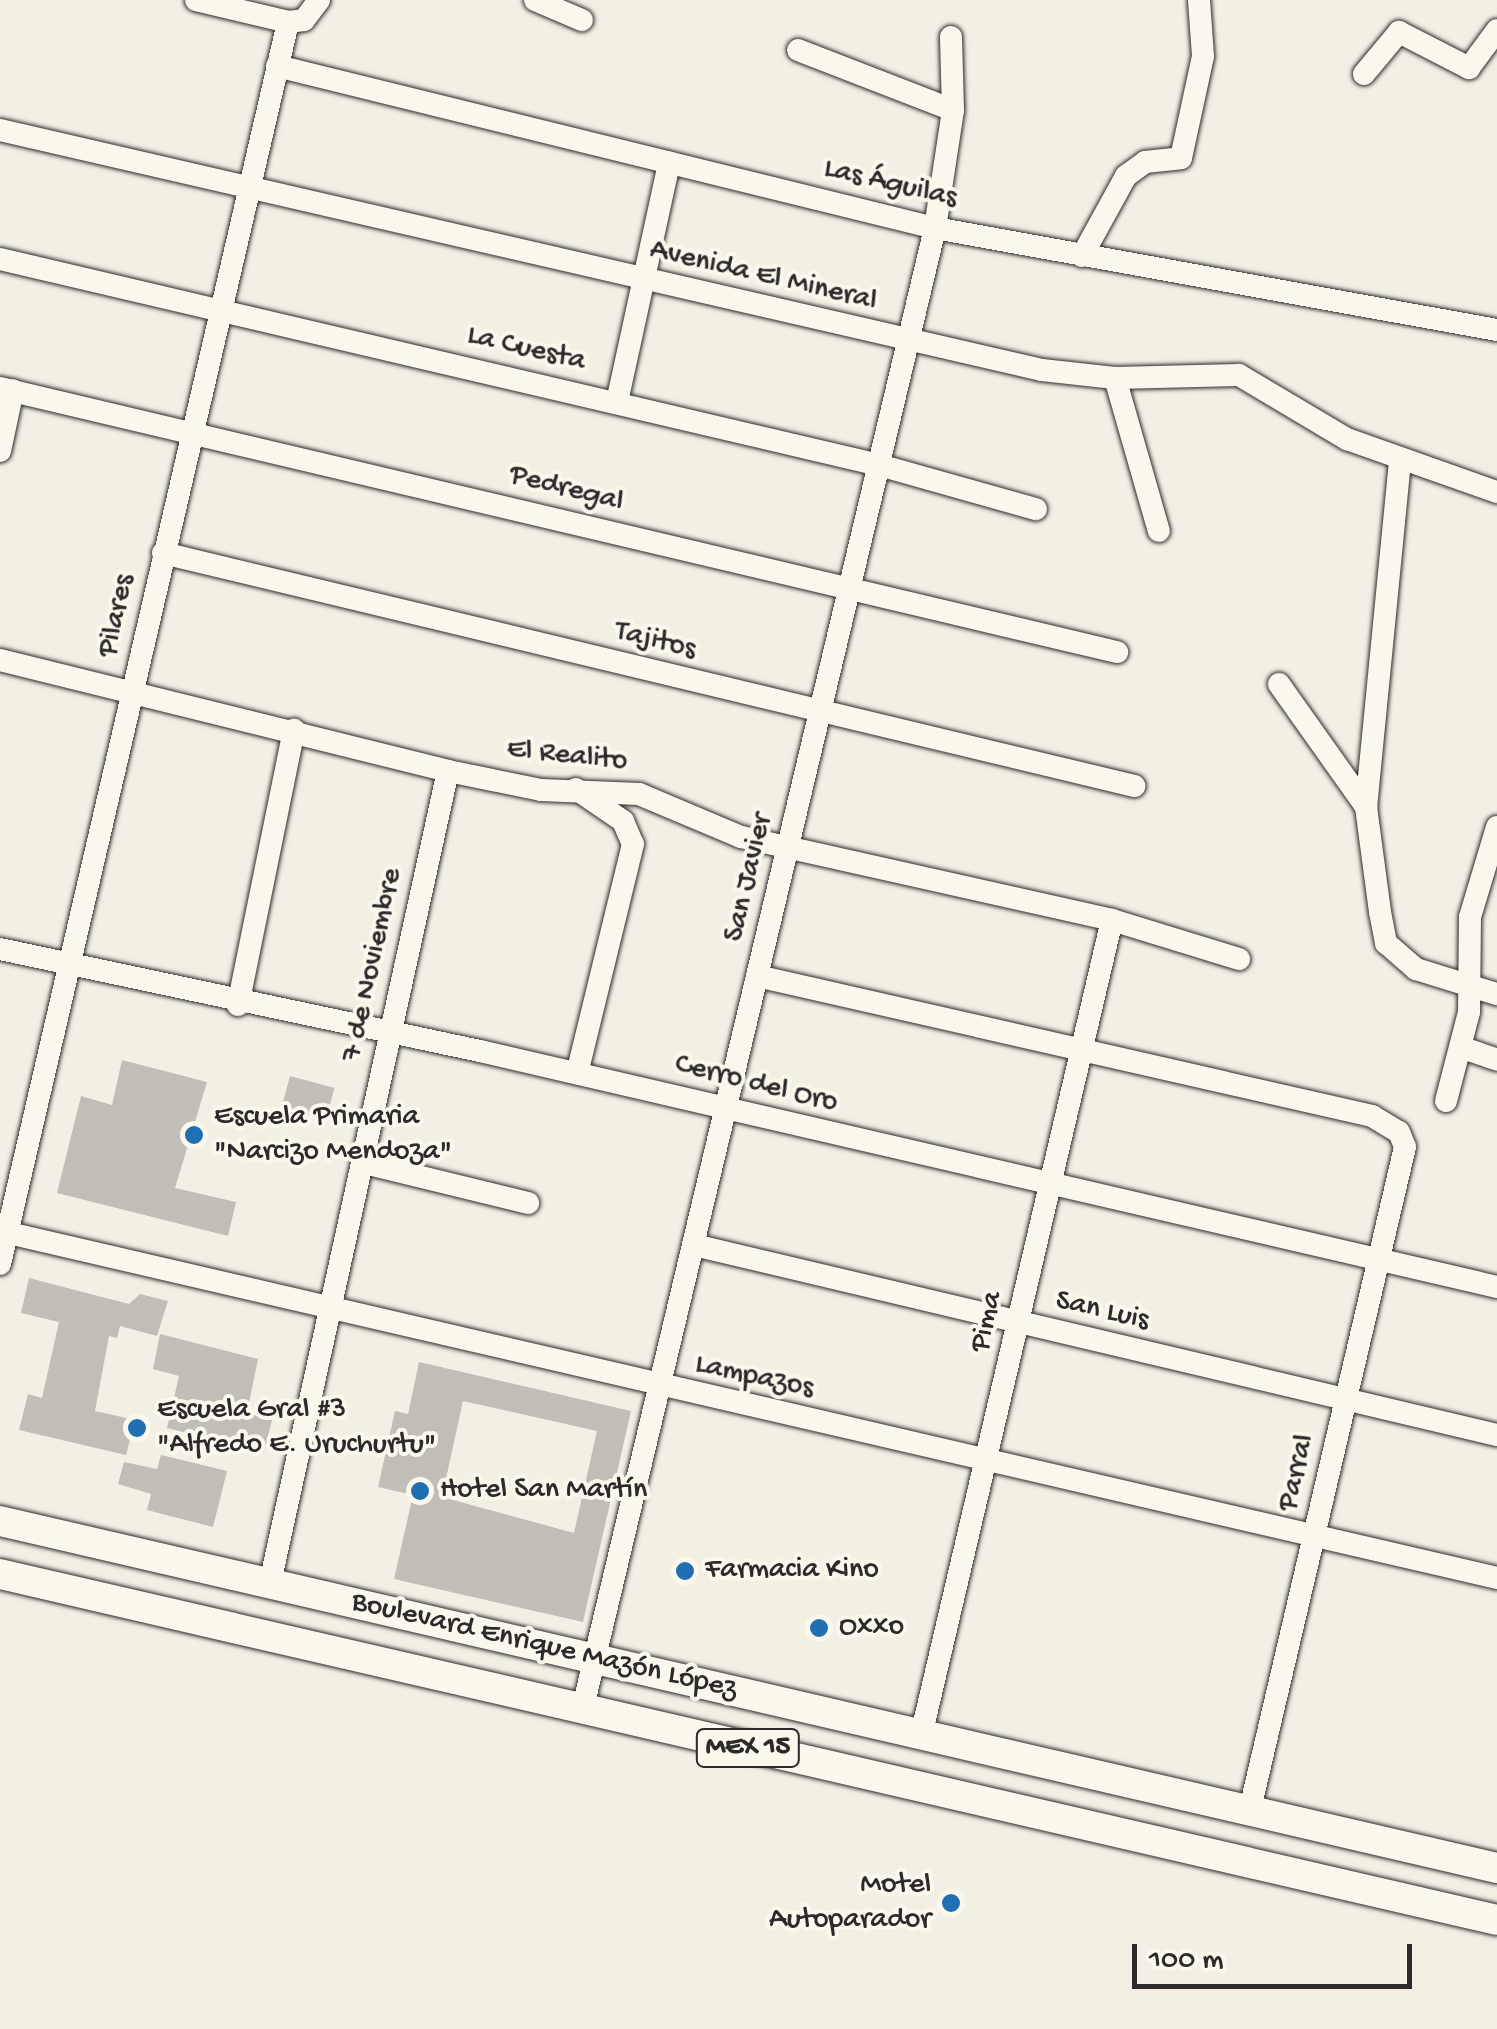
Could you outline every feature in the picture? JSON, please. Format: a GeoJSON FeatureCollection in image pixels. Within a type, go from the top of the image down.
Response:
{"type":"FeatureCollection","features":[{"type":"Feature","properties":{"kind":"main road","name":"Boulevard Enrique Mazón López"},"geometry":{"type":"LineString","coordinates":[[0,1521],[1249,1814],[1497,1868]]}},
{"type":"Feature","properties":{"kind":"main road","name":"Boulevard Enrique Mazón López"},"geometry":{"type":"LineString","coordinates":[[0,1574],[1497,1920]]}},
{"type":"Feature","properties":{"kind":"street"},"geometry":{"type":"LineString","coordinates":[[196,0],[288,22],[304,20],[319,0]]}},
{"type":"Feature","properties":{"kind":"street"},"geometry":{"type":"LineString","coordinates":[[535,0],[582,20]]}},
{"type":"Feature","properties":{"kind":"street"},"geometry":{"type":"LineString","coordinates":[[1082,256],[1126,176],[1145,162],[1181,158],[1203,56],[1199,0]]}},
{"type":"Feature","properties":{"kind":"street","name":"Pilares"},"geometry":{"type":"LineString","coordinates":[[0,1264],[3,1232],[288,22]]}},
{"type":"Feature","properties":{"kind":"street"},"geometry":{"type":"LineString","coordinates":[[1364,74],[1399,32],[1469,68],[1497,30]]}},
{"type":"Feature","properties":{"kind":"street","name":"San Javier"},"geometry":{"type":"LineString","coordinates":[[583,1707],[935,228],[952,110],[950,36]]}},
{"type":"Feature","properties":{"kind":"street"},"geometry":{"type":"LineString","coordinates":[[798,50],[952,110]]}},
{"type":"Feature","properties":{"kind":"street","name":"Las Águilas"},"geometry":{"type":"LineString","coordinates":[[277,66],[935,228],[1497,330]]}},
{"type":"Feature","properties":{"kind":"street","name":"Avenida El Mineral"},"geometry":{"type":"LineString","coordinates":[[0,130],[908,342],[1115,378],[1240,375],[1400,461],[1497,492]]}},
{"type":"Feature","properties":{"kind":"street"},"geometry":{"type":"LineString","coordinates":[[617,402],[669,162]]}},
{"type":"Feature","properties":{"kind":"street","name":"La Cuesta"},"geometry":{"type":"LineString","coordinates":[[0,260],[879,464],[1036,509]]}},
{"type":"Feature","properties":{"kind":"street"},"geometry":{"type":"LineString","coordinates":[[1115,378],[1159,532]]}},
{"type":"Feature","properties":{"kind":"street"},"geometry":{"type":"LineString","coordinates":[[0,451],[6,389]]}},
{"type":"Feature","properties":{"kind":"street","name":"Pedregal"},"geometry":{"type":"LineString","coordinates":[[6,389],[191,428],[1117,652]]}},
{"type":"Feature","properties":{"kind":"street"},"geometry":{"type":"LineString","coordinates":[[1400,461],[1366,807],[1386,943],[1416,969],[1497,994]]}},
{"type":"Feature","properties":{"kind":"street","name":"Tajitos"},"geometry":{"type":"LineString","coordinates":[[162,553],[1134,786]]}},
{"type":"Feature","properties":{"kind":"street","name":"El Realito"},"geometry":{"type":"LineString","coordinates":[[0,660],[541,790],[639,794],[711,828],[1112,920],[1239,959]]}},
{"type":"Feature","properties":{"kind":"street"},"geometry":{"type":"LineString","coordinates":[[1280,684],[1366,807]]}},
{"type":"Feature","properties":{"kind":"street"},"geometry":{"type":"LineString","coordinates":[[238,1005],[294,730]]}},
{"type":"Feature","properties":{"kind":"street","name":"7 de Noviembre"},"geometry":{"type":"LineString","coordinates":[[270,1583],[448,770]]}},
{"type":"Feature","properties":{"kind":"street"},"geometry":{"type":"LineString","coordinates":[[576,789],[623,822],[633,844],[577,1073]]}},
{"type":"Feature","properties":{"kind":"street"},"geometry":{"type":"LineString","coordinates":[[1446,1102],[1462,1048],[1469,986],[1470,917],[1493,856],[1497,827]]}},
{"type":"Feature","properties":{"kind":"street","name":"Pima"},"geometry":{"type":"LineString","coordinates":[[921,1736],[1112,920]]}},
{"type":"Feature","properties":{"kind":"street","name":"Cerro del Oro"},"geometry":{"type":"LineString","coordinates":[[0,949],[238,1005],[390,1032],[577,1073],[1049,1188],[1497,1287]]}},
{"type":"Feature","properties":{"kind":"street"},"geometry":{"type":"LineString","coordinates":[[757,976],[1082,1052]]}},
{"type":"Feature","properties":{"kind":"street"},"geometry":{"type":"LineString","coordinates":[[1462,1048],[1497,1060]]}},
{"type":"Feature","properties":{"kind":"street","name":"Parral"},"geometry":{"type":"LineString","coordinates":[[1082,1052],[1372,1116],[1399,1132],[1405,1147],[1249,1814]]}},
{"type":"Feature","properties":{"kind":"street"},"geometry":{"type":"LineString","coordinates":[[364,1162],[528,1204]]}},
{"type":"Feature","properties":{"kind":"street","name":"Lampazos"},"geometry":{"type":"LineString","coordinates":[[3,1232],[660,1388],[1314,1533],[1497,1578]]}},
{"type":"Feature","properties":{"kind":"street","name":"San Luis"},"geometry":{"type":"LineString","coordinates":[[694,1245],[1497,1435]]}},
{"type":"Feature","properties":{"kind":"building"},"geometry":{"type":"Polygon","coordinates":[[[122,1060],[207,1082],[175,1188],[236,1202],[228,1236],[57,1193],[81,1096],[112,1105],[122,1060]]]}},
{"type":"Feature","properties":{"kind":"building"},"geometry":{"type":"Polygon","coordinates":[[[290,1076],[334,1088],[326,1120],[281,1108],[290,1076]]]}},
{"type":"Feature","properties":{"kind":"building"},"geometry":{"type":"Polygon","coordinates":[[[29,1278],[129,1304],[140,1294],[168,1301],[157,1336],[120,1326],[117,1338],[109,1336],[95,1411],[135,1420],[126,1455],[19,1430],[28,1394],[42,1398],[59,1322],[21,1313],[29,1278]]]}},
{"type":"Feature","properties":{"kind":"building"},"geometry":{"type":"Polygon","coordinates":[[[160,1334],[258,1359],[247,1413],[272,1420],[264,1452],[167,1428],[179,1376],[153,1369],[160,1334]]]}},
{"type":"Feature","properties":{"kind":"building","name":"Hotel San Martín"},"geometry":{"type":"Polygon","coordinates":[[[419,1362],[631,1411],[583,1622],[394,1579],[413,1495],[378,1487],[395,1411],[408,1414],[419,1362]],[[463,1401],[442,1497],[574,1533],[597,1431],[463,1401]]]}},
{"type":"Feature","properties":{"kind":"building"},"geometry":{"type":"Polygon","coordinates":[[[161,1455],[227,1471],[213,1527],[147,1510],[151,1494],[118,1484],[124,1462],[157,1469],[161,1455]]]}},
{"type":"Feature","properties":{"kind":"place","name":"Escuela Primaria \"Narcizo Mendoza\""},"geometry":{"type":"Point","coordinates":[194,1135]}},
{"type":"Feature","properties":{"kind":"place","name":"Escuela Gral #3 \"Alfredo E. Uruchurtu\""},"geometry":{"type":"Point","coordinates":[137,1428]}},
{"type":"Feature","properties":{"kind":"place","name":"Hotel San Martín"},"geometry":{"type":"Point","coordinates":[420,1491]}},
{"type":"Feature","properties":{"kind":"place","name":"Farmacia Kino"},"geometry":{"type":"Point","coordinates":[685,1571]}},
{"type":"Feature","properties":{"kind":"place","name":"Oxxo"},"geometry":{"type":"Point","coordinates":[819,1628]}},
{"type":"Feature","properties":{"kind":"place","name":"Motel Autoparador"},"geometry":{"type":"Point","coordinates":[951,1903]}}]}
